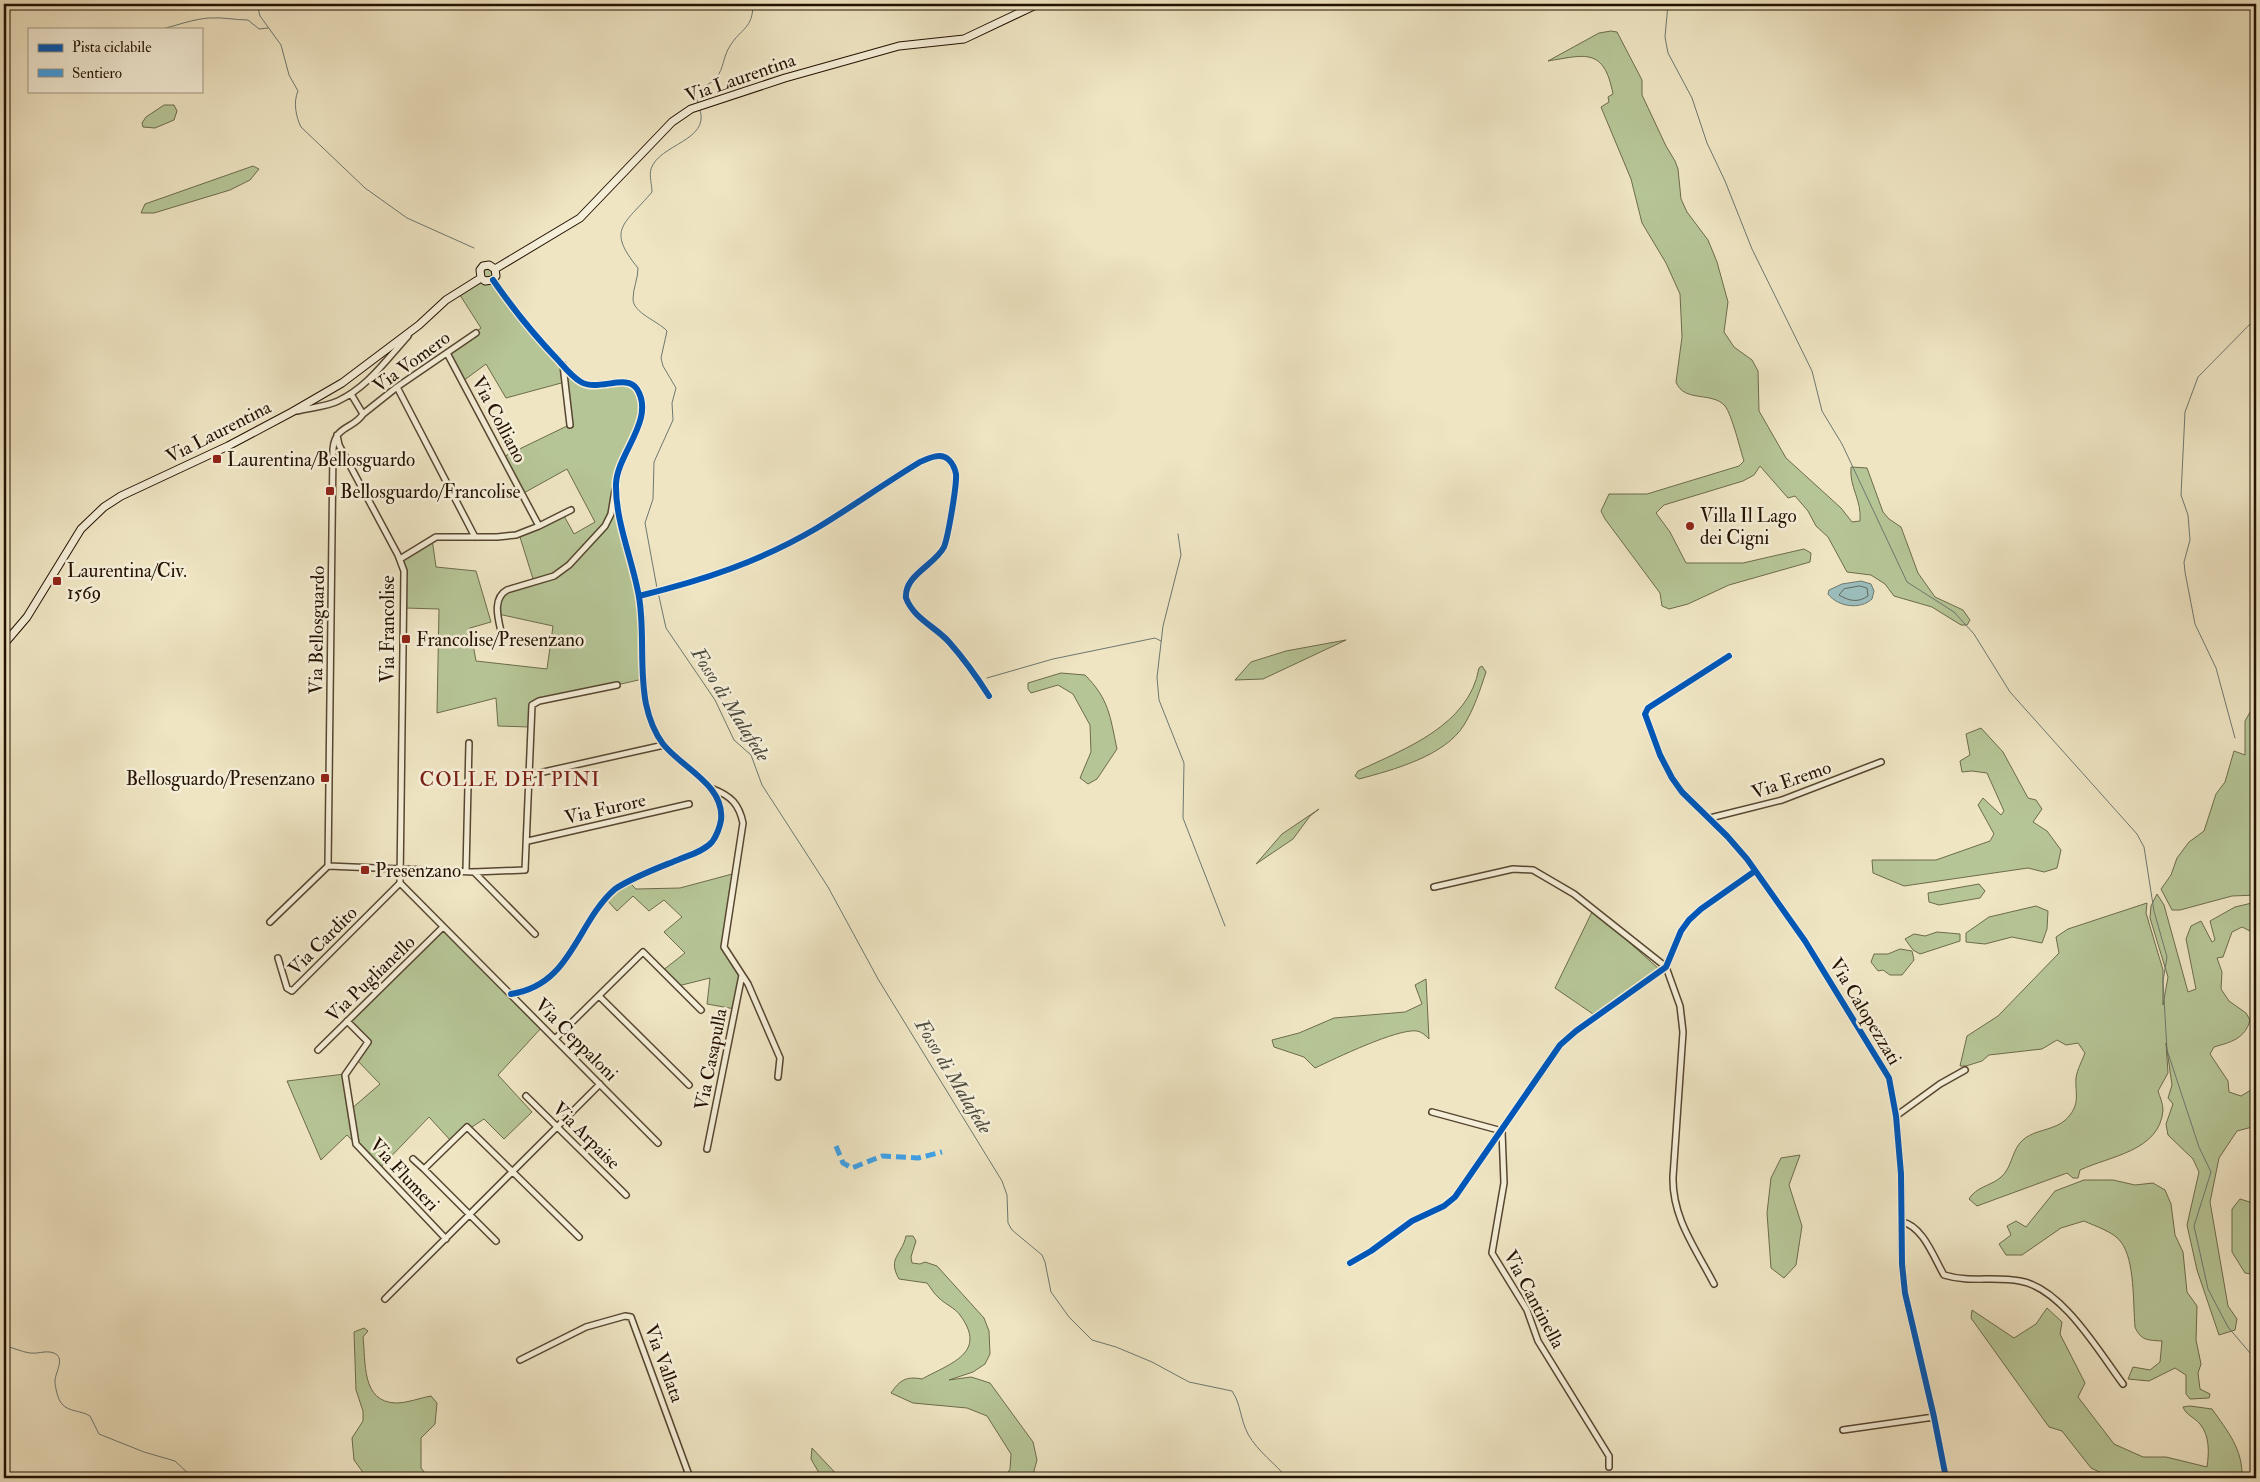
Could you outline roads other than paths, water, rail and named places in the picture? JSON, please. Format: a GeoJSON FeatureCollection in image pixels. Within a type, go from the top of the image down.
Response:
{"type":"FeatureCollection","features":[{"type":"Feature","properties":{"kind":"main road","name":"Via Laurentina"},"geometry":{"type":"LineString","coordinates":[[4,644],[27,617],[81,529],[104,506],[292,412],[362,369],[419,325],[446,300],[481,278],[480,270],[484,266],[489,265],[495,269],[580,218],[672,122],[699,106],[812,70],[899,46],[964,39],[1038,4]]}},
{"type":"Feature","properties":{"kind":"main road"},"geometry":{"type":"LineString","coordinates":[[481,278],[488,282],[493,280],[496,276],[495,269]]}},
{"type":"Feature","properties":{"kind":"street"},"geometry":{"type":"LineString","coordinates":[[493,280],[527,326],[563,365],[585,384],[601,386],[628,382],[634,385],[640,394],[641,405],[640,421],[624,458],[616,483],[608,521],[569,565],[554,576],[507,590],[502,594],[497,607],[502,636]]}},
{"type":"Feature","properties":{"kind":"street"},"geometry":{"type":"LineString","coordinates":[[292,412],[338,402],[351,394],[372,378],[419,325]]}},
{"type":"Feature","properties":{"kind":"street","name":"Via Vomero"},"geometry":{"type":"LineString","coordinates":[[363,414],[397,387],[476,333]]}},
{"type":"Feature","properties":{"kind":"street","name":"Via Colliano"},"geometry":{"type":"LineString","coordinates":[[447,353],[539,526]]}},
{"type":"Feature","properties":{"kind":"street"},"geometry":{"type":"LineString","coordinates":[[563,365],[570,425]]}},
{"type":"Feature","properties":{"kind":"street"},"geometry":{"type":"LineString","coordinates":[[397,387],[475,537]]}},
{"type":"Feature","properties":{"kind":"street"},"geometry":{"type":"LineString","coordinates":[[337,435],[363,414],[351,394]]}},
{"type":"Feature","properties":{"kind":"street"},"geometry":{"type":"LineString","coordinates":[[322,395],[321,399],[327,404]]}},
{"type":"Feature","properties":{"kind":"street","name":"Via Bellosguardo"},"geometry":{"type":"LineString","coordinates":[[328,866],[333,452],[337,435]]}},
{"type":"Feature","properties":{"kind":"street","name":"Via Francolise"},"geometry":{"type":"LineString","coordinates":[[337,435],[339,445],[400,559],[404,571],[400,869]]}},
{"type":"Feature","properties":{"kind":"street"},"geometry":{"type":"LineString","coordinates":[[333,452],[344,453]]}},
{"type":"Feature","properties":{"kind":"street"},"geometry":{"type":"LineString","coordinates":[[639,596],[725,572],[784,545],[818,528],[920,462],[931,457],[942,456],[949,460],[956,478],[945,544],[940,552],[908,585],[906,598],[925,623],[946,639],[961,656],[989,696]]}},
{"type":"Feature","properties":{"kind":"street","name":"Via Casapulla"},"geometry":{"type":"LineString","coordinates":[[616,483],[622,527],[639,596],[643,679],[646,703],[652,725],[664,745],[677,759],[713,789],[735,801],[739,808],[743,823],[724,944],[727,955],[742,974],[780,1058],[778,1077]]}},
{"type":"Feature","properties":{"kind":"street"},"geometry":{"type":"LineString","coordinates":[[400,559],[436,537],[508,536],[539,526],[570,510]]}},
{"type":"Feature","properties":{"kind":"street","name":"Via Calopezzati"},"geometry":{"type":"LineString","coordinates":[[1729,656],[1647,708],[1644,713],[1660,755],[1672,778],[1687,797],[1734,843],[1755,871],[1808,946],[1884,1068],[1892,1088],[1901,1174],[1902,1264],[1906,1298],[1934,1417],[1946,1478]]}},
{"type":"Feature","properties":{"kind":"street"},"geometry":{"type":"LineString","coordinates":[[270,922],[328,866],[466,870],[474,872],[525,870],[528,841],[530,712],[533,704],[617,685]]}},
{"type":"Feature","properties":{"kind":"street"},"geometry":{"type":"LineString","coordinates":[[466,870],[469,743]]}},
{"type":"Feature","properties":{"kind":"street"},"geometry":{"type":"LineString","coordinates":[[530,775],[664,745]]}},
{"type":"Feature","properties":{"kind":"street","name":"Via Eremo"},"geometry":{"type":"LineString","coordinates":[[1710,818],[1782,800],[1881,762]]}},
{"type":"Feature","properties":{"kind":"street"},"geometry":{"type":"LineString","coordinates":[[511,994],[532,988],[556,972],[604,901],[615,889],[642,874],[695,852],[712,842],[721,817],[713,789]]}},
{"type":"Feature","properties":{"kind":"street","name":"Via Furore"},"geometry":{"type":"LineString","coordinates":[[528,841],[688,804]]}},
{"type":"Feature","properties":{"kind":"street"},"geometry":{"type":"LineString","coordinates":[[400,869],[400,883]]}},
{"type":"Feature","properties":{"kind":"street"},"geometry":{"type":"LineString","coordinates":[[1434,887],[1513,869],[1533,870],[1574,894],[1666,968],[1679,1001],[1683,1032],[1673,1178],[1674,1198],[1682,1224],[1714,1284]]}},
{"type":"Feature","properties":{"kind":"street"},"geometry":{"type":"LineString","coordinates":[[1350,1263],[1371,1251],[1412,1221],[1453,1199],[1560,1045],[1666,968],[1681,931],[1689,920],[1701,909],[1755,871]]}},
{"type":"Feature","properties":{"kind":"street"},"geometry":{"type":"LineString","coordinates":[[474,872],[535,934]]}},
{"type":"Feature","properties":{"kind":"street","name":"Via Ceppaloni"},"geometry":{"type":"LineString","coordinates":[[400,883],[556,1038],[658,1143]]}},
{"type":"Feature","properties":{"kind":"street","name":"Via Cardito"},"geometry":{"type":"LineString","coordinates":[[278,958],[287,988],[292,991],[400,883]]}},
{"type":"Feature","properties":{"kind":"street","name":"Via Puglianello"},"geometry":{"type":"LineString","coordinates":[[318,1050],[443,927]]}},
{"type":"Feature","properties":{"kind":"street"},"geometry":{"type":"LineString","coordinates":[[556,1038],[643,952],[701,1010]]}},
{"type":"Feature","properties":{"kind":"street","name":"Via Casapulla"},"geometry":{"type":"LineString","coordinates":[[707,1148],[742,974]]}},
{"type":"Feature","properties":{"kind":"street"},"geometry":{"type":"LineString","coordinates":[[599,996],[689,1085]]}},
{"type":"Feature","properties":{"kind":"street","name":"Via Flumeri"},"geometry":{"type":"LineString","coordinates":[[347,1021],[368,1042],[345,1075],[356,1144],[446,1240]]}},
{"type":"Feature","properties":{"kind":"street"},"geometry":{"type":"LineString","coordinates":[[1896,1116],[1940,1084],[1965,1070]]}},
{"type":"Feature","properties":{"kind":"street"},"geometry":{"type":"LineString","coordinates":[[385,1299],[600,1084]]}},
{"type":"Feature","properties":{"kind":"street","name":"Via Arpaise"},"geometry":{"type":"LineString","coordinates":[[526,1096],[626,1195]]}},
{"type":"Feature","properties":{"kind":"street"},"geometry":{"type":"LineString","coordinates":[[1432,1112],[1502,1131]]}},
{"type":"Feature","properties":{"kind":"street"},"geometry":{"type":"LineString","coordinates":[[424,1169],[468,1127],[579,1236]]}},
{"type":"Feature","properties":{"kind":"street","name":"Via Cantinella"},"geometry":{"type":"LineString","coordinates":[[1502,1131],[1504,1183],[1492,1253],[1527,1310],[1538,1340],[1609,1458],[1609,1467]]}},
{"type":"Feature","properties":{"kind":"street"},"geometry":{"type":"LineString","coordinates":[[413,1159],[496,1240]]}},
{"type":"Feature","properties":{"kind":"street"},"geometry":{"type":"LineString","coordinates":[[1902,1222],[1915,1228],[1944,1275],[1965,1280],[2020,1281],[2045,1291],[2070,1315],[2123,1384]]}},
{"type":"Feature","properties":{"kind":"street","name":"Via Vallata"},"geometry":{"type":"LineString","coordinates":[[520,1360],[586,1327],[625,1316],[631,1317],[690,1478]]}},
{"type":"Feature","properties":{"kind":"street"},"geometry":{"type":"LineString","coordinates":[[1843,1430],[1934,1417]]}},
{"type":"Feature","properties":{"kind":"water"},"geometry":{"type":"Polygon","coordinates":[[[1861,581],[1871,584],[1874,591],[1872,599],[1861,605],[1849,606],[1837,602],[1828,594],[1829,590],[1842,584],[1861,581]]]}},
{"type":"Feature","properties":{"kind":"waterway"},"geometry":{"type":"LineString","coordinates":[[257,4],[260,16],[281,45],[289,75],[298,91],[296,109],[301,127],[365,188],[407,218],[474,248]]}},
{"type":"Feature","properties":{"kind":"waterway"},"geometry":{"type":"LineString","coordinates":[[698,103],[695,95],[719,74],[730,46],[749,24],[753,4]]}},
{"type":"Feature","properties":{"kind":"waterway"},"geometry":{"type":"LineString","coordinates":[[1668,4],[1665,37],[1668,53],[1692,98],[1707,143],[1725,181],[1752,249],[1812,371],[1822,411],[1842,444],[1907,582],[1954,612],[1974,634],[2010,692],[2137,834],[2144,847],[2154,911],[2167,957],[2163,981],[2167,1050],[2199,1147],[2211,1172],[2194,1226],[2208,1289],[2228,1327],[2256,1360]]}},
{"type":"Feature","properties":{"kind":"waterway"},"geometry":{"type":"LineString","coordinates":[[166,28],[214,18],[248,20],[259,29],[268,28]]}},
{"type":"Feature","properties":{"kind":"waterway"},"geometry":{"type":"LineString","coordinates":[[657,588],[645,523],[653,499],[654,462],[673,420],[672,403],[676,388],[663,366],[661,358],[667,331],[641,313],[634,304],[633,295],[638,268],[628,255],[621,236],[622,228],[627,220],[652,192],[650,171],[656,161],[698,129],[701,120],[700,110]]}},
{"type":"Feature","properties":{"kind":"waterway"},"geometry":{"type":"LineString","coordinates":[[2235,738],[2216,668],[2195,624],[2185,572],[2184,562],[2190,540],[2188,515],[2181,495],[2185,412],[2198,377],[2256,318]]}},
{"type":"Feature","properties":{"kind":"waterway"},"geometry":{"type":"LineString","coordinates":[[1178,534],[1181,555],[1163,626],[1157,677],[1159,700],[1184,763],[1183,818],[1225,926]]}},
{"type":"Feature","properties":{"kind":"waterway","name":"Fosso di Malafede"},"geometry":{"type":"LineString","coordinates":[[658,592],[666,628],[715,700],[734,740],[751,755],[762,785],[828,887],[878,979],[1002,1181],[1007,1195],[1008,1223],[1012,1230],[1042,1255],[1051,1292],[1069,1317],[1092,1340],[1116,1347],[1152,1362],[1189,1382],[1232,1391],[1248,1434],[1287,1478]]}},
{"type":"Feature","properties":{"kind":"waterway"},"geometry":{"type":"LineString","coordinates":[[987,678],[1053,659],[1155,638],[1161,641]]}},
{"type":"Feature","properties":{"kind":"waterway"},"geometry":{"type":"LineString","coordinates":[[4,1346],[23,1352],[48,1352],[55,1354],[59,1360],[55,1381],[57,1393],[59,1400],[65,1407],[90,1416],[99,1434],[144,1452],[175,1461],[193,1478]]}},
{"type":"Feature","properties":{"kind":"place","name":"Laurentina/Bellosguardo"},"geometry":{"type":"Point","coordinates":[217,459]}},
{"type":"Feature","properties":{"kind":"place","name":"Bellosguardo/Francolise"},"geometry":{"type":"Point","coordinates":[330,491]}},
{"type":"Feature","properties":{"kind":"place","name":"Villa Il Lago dei Cigni"},"geometry":{"type":"Point","coordinates":[1690,526]}},
{"type":"Feature","properties":{"kind":"place","name":"Laurentina/Civ. 1569"},"geometry":{"type":"Point","coordinates":[57,581]}},
{"type":"Feature","properties":{"kind":"place","name":"Francolise/Presenzano"},"geometry":{"type":"Point","coordinates":[406,639]}},
{"type":"Feature","properties":{"kind":"place","name":"Bellosguardo/Presenzano"},"geometry":{"type":"Point","coordinates":[325,778]}},
{"type":"Feature","properties":{"kind":"place","name":"Presenzano"},"geometry":{"type":"Point","coordinates":[365,870]}},
{"type":"Feature","properties":{"kind":"district","name":"COLLE DEI PINI"},"geometry":{"type":"Point","coordinates":[510,779]}}]}
